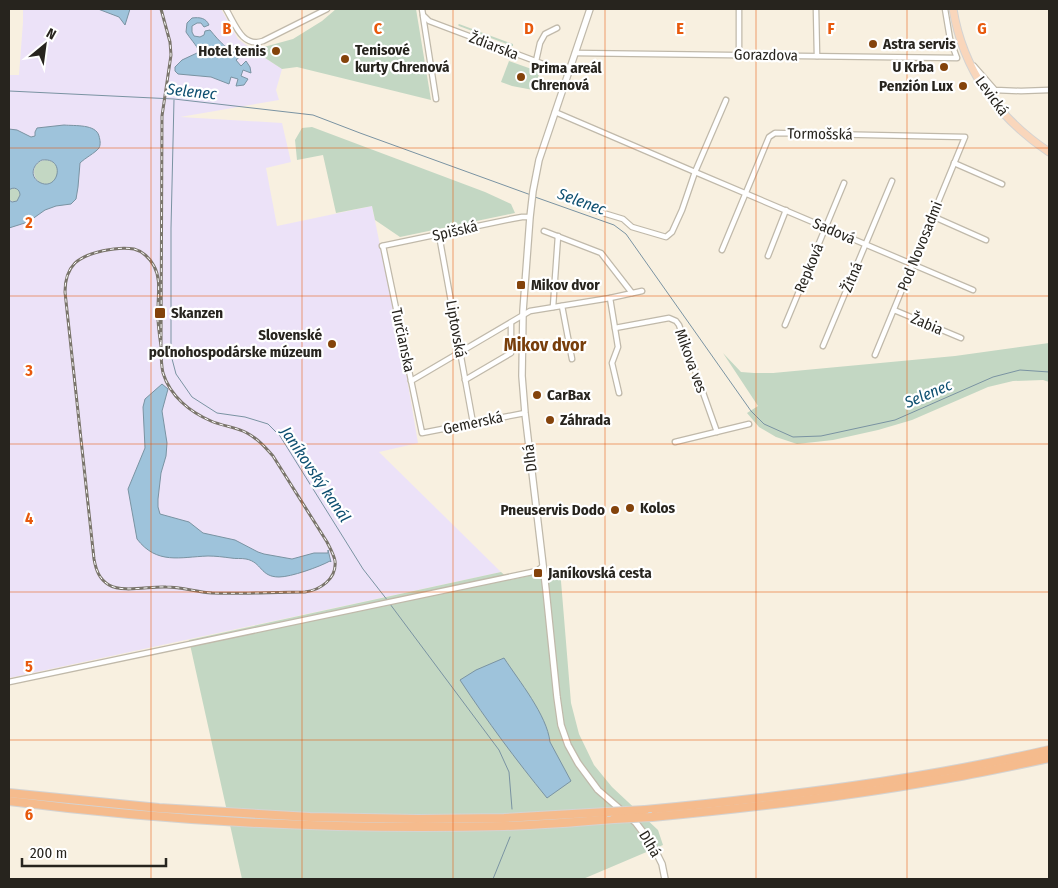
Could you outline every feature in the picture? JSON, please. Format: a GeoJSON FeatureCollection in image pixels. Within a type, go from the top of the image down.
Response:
{"type":"FeatureCollection","features":[{"type":"Feature","properties":{"kind":"highway"},"geometry":{"type":"LineString","coordinates":[[9,793],[159,808],[310,817],[504,818],[645,810],[764,798],[849,787],[1049,750]]}},
{"type":"Feature","properties":{"kind":"highway"},"geometry":{"type":"LineString","coordinates":[[9,801],[158,816],[246,822],[418,827],[505,826],[614,820],[766,806],[940,780],[1049,758]]}},
{"type":"Feature","properties":{"kind":"main road","name":"Levická"},"geometry":{"type":"LineString","coordinates":[[953,9],[961,42],[984,89],[1018,129],[1049,152]]}},
{"type":"Feature","properties":{"kind":"street"},"geometry":{"type":"LineString","coordinates":[[226,9],[243,37],[249,42],[257,43],[263,42],[328,9]]}},
{"type":"Feature","properties":{"kind":"street"},"geometry":{"type":"LineString","coordinates":[[422,9],[436,99]]}},
{"type":"Feature","properties":{"kind":"street","name":"Dlhá"},"geometry":{"type":"LineString","coordinates":[[590,9],[539,160],[533,191],[523,315],[522,376],[525,412],[561,725],[578,763],[598,790],[636,823],[652,844],[662,864],[665,879]]}},
{"type":"Feature","properties":{"kind":"street"},"geometry":{"type":"LineString","coordinates":[[739,9],[739,55]]}},
{"type":"Feature","properties":{"kind":"street"},"geometry":{"type":"LineString","coordinates":[[816,9],[816,56]]}},
{"type":"Feature","properties":{"kind":"street","name":"Gorazdova"},"geometry":{"type":"LineString","coordinates":[[575,53],[958,58],[950,39],[945,9]]}},
{"type":"Feature","properties":{"kind":"street","name":"Ždiarska"},"geometry":{"type":"LineString","coordinates":[[423,15],[429,21],[568,73]]}},
{"type":"Feature","properties":{"kind":"street"},"geometry":{"type":"LineString","coordinates":[[536,61],[540,43],[545,34],[558,28]]}},
{"type":"Feature","properties":{"kind":"street","name":"Levická"},"geometry":{"type":"LineString","coordinates":[[970,61],[995,90],[1049,90]]}},
{"type":"Feature","properties":{"kind":"street"},"geometry":{"type":"LineString","coordinates":[[590,209],[623,219],[632,228],[666,237],[672,232],[682,210],[695,172],[726,100]]}},
{"type":"Feature","properties":{"kind":"street","name":"Sadová"},"geometry":{"type":"LineString","coordinates":[[555,112],[973,290]]}},
{"type":"Feature","properties":{"kind":"street","name":"Tormošská"},"geometry":{"type":"LineString","coordinates":[[722,250],[769,137],[775,133],[965,137]]}},
{"type":"Feature","properties":{"kind":"street","name":"Pod Novosadmi"},"geometry":{"type":"LineString","coordinates":[[875,356],[965,137]]}},
{"type":"Feature","properties":{"kind":"street"},"geometry":{"type":"LineString","coordinates":[[954,163],[1002,184]]}},
{"type":"Feature","properties":{"kind":"street","name":"Žitná"},"geometry":{"type":"LineString","coordinates":[[823,346],[892,181]]}},
{"type":"Feature","properties":{"kind":"street","name":"Repková"},"geometry":{"type":"LineString","coordinates":[[785,326],[844,183]]}},
{"type":"Feature","properties":{"kind":"street"},"geometry":{"type":"LineString","coordinates":[[768,256],[786,210]]}},
{"type":"Feature","properties":{"kind":"street"},"geometry":{"type":"LineString","coordinates":[[932,216],[986,240]]}},
{"type":"Feature","properties":{"kind":"street","name":"Spišská"},"geometry":{"type":"LineString","coordinates":[[382,247],[511,218],[530,218]]}},
{"type":"Feature","properties":{"kind":"street"},"geometry":{"type":"LineString","coordinates":[[544,231],[601,253],[632,293]]}},
{"type":"Feature","properties":{"kind":"street","name":"Liptovská"},"geometry":{"type":"LineString","coordinates":[[439,235],[473,423]]}},
{"type":"Feature","properties":{"kind":"street"},"geometry":{"type":"LineString","coordinates":[[553,307],[558,236]]}},
{"type":"Feature","properties":{"kind":"street","name":"Turčianska"},"geometry":{"type":"LineString","coordinates":[[382,247],[422,433]]}},
{"type":"Feature","properties":{"kind":"street"},"geometry":{"type":"LineString","coordinates":[[411,382],[530,311],[642,291]]}},
{"type":"Feature","properties":{"kind":"street"},"geometry":{"type":"LineString","coordinates":[[610,298],[618,347],[612,363],[619,392]]}},
{"type":"Feature","properties":{"kind":"street"},"geometry":{"type":"LineString","coordinates":[[562,306],[572,358]]}},
{"type":"Feature","properties":{"kind":"street","name":"Žabia"},"geometry":{"type":"LineString","coordinates":[[894,310],[961,338]]}},
{"type":"Feature","properties":{"kind":"street","name":"Mikova ves"},"geometry":{"type":"LineString","coordinates":[[615,328],[669,318],[679,324],[717,432]]}},
{"type":"Feature","properties":{"kind":"street"},"geometry":{"type":"LineString","coordinates":[[465,380],[512,352],[511,323]]}},
{"type":"Feature","properties":{"kind":"street","name":"Gemerská"},"geometry":{"type":"LineString","coordinates":[[422,433],[525,412]]}},
{"type":"Feature","properties":{"kind":"street"},"geometry":{"type":"LineString","coordinates":[[675,442],[749,424]]}},
{"type":"Feature","properties":{"kind":"street"},"geometry":{"type":"LineString","coordinates":[[9,682],[537,571],[543,566]]}},
{"type":"Feature","properties":{"kind":"shaded area"},"geometry":{"type":"Polygon","coordinates":[[[23,9],[221,9],[238,39],[282,69],[276,90],[279,100],[180,117],[282,123],[291,162],[266,168],[277,226],[372,206],[406,373],[418,443],[379,452],[501,572],[9,678],[9,75],[19,75],[23,9]]]}},
{"type":"Feature","properties":{"kind":"green space","name":"Tenisové kurty Chrenová"},"geometry":{"type":"Polygon","coordinates":[[[336,9],[416,9],[431,100],[297,67],[282,69],[253,50],[293,39],[322,21],[336,9]]]}},
{"type":"Feature","properties":{"kind":"green space"},"geometry":{"type":"Polygon","coordinates":[[[459,24],[513,44],[513,46],[459,26],[459,24]]]}},
{"type":"Feature","properties":{"kind":"green space","name":"Prima areál Chrenová"},"geometry":{"type":"Polygon","coordinates":[[[509,61],[540,72],[533,90],[501,82],[509,61]]]}},
{"type":"Feature","properties":{"kind":"green space"},"geometry":{"type":"Polygon","coordinates":[[[312,127],[485,192],[511,204],[515,213],[400,237],[375,220],[372,206],[336,213],[323,155],[297,160],[295,140],[302,128],[312,127]]]}},
{"type":"Feature","properties":{"kind":"green space"},"geometry":{"type":"Polygon","coordinates":[[[46,160],[55,163],[58,172],[55,181],[46,184],[37,181],[34,172],[37,163],[46,160]]]}},
{"type":"Feature","properties":{"kind":"green space"},"geometry":{"type":"Polygon","coordinates":[[[11,188],[18,189],[20,193],[19,199],[15,202],[9,200],[9,190],[11,188]]]}},
{"type":"Feature","properties":{"kind":"green space"},"geometry":{"type":"Polygon","coordinates":[[[1049,343],[1049,382],[1043,380],[1013,381],[988,387],[912,420],[833,440],[797,444],[776,437],[759,427],[747,413],[758,406],[723,353],[741,372],[773,373],[955,356],[1049,343]]]}},
{"type":"Feature","properties":{"kind":"green space"},"geometry":{"type":"Polygon","coordinates":[[[560,569],[571,703],[579,734],[594,765],[612,787],[658,830],[663,845],[583,879],[242,879],[189,640],[501,572],[510,580],[560,569]]]}},
{"type":"Feature","properties":{"kind":"water"},"geometry":{"type":"Polygon","coordinates":[[[98,9],[130,9],[125,25],[119,17],[98,9]]]}},
{"type":"Feature","properties":{"kind":"water"},"geometry":{"type":"Polygon","coordinates":[[[192,18],[202,18],[209,25],[204,27],[201,23],[197,23],[192,26],[194,36],[200,37],[204,35],[205,31],[210,30],[231,51],[241,56],[236,60],[241,66],[246,61],[251,73],[243,70],[241,76],[248,79],[244,85],[236,86],[238,79],[231,77],[229,84],[211,77],[178,74],[175,71],[175,67],[182,60],[199,51],[186,32],[187,23],[192,18]]]}},
{"type":"Feature","properties":{"kind":"water"},"geometry":{"type":"Polygon","coordinates":[[[64,125],[94,129],[100,139],[100,147],[80,163],[76,199],[71,204],[45,210],[28,222],[9,228],[9,200],[12,202],[17,201],[20,195],[16,189],[9,190],[9,129],[17,130],[31,137],[35,136],[37,128],[64,125]],[[42,160],[34,167],[34,177],[39,182],[46,184],[51,183],[55,179],[57,169],[55,164],[42,160]]]}},
{"type":"Feature","properties":{"kind":"water"},"geometry":{"type":"Polygon","coordinates":[[[162,384],[168,389],[162,411],[167,443],[158,499],[160,514],[189,522],[203,533],[235,540],[264,554],[292,559],[314,553],[328,553],[328,550],[331,562],[298,574],[279,577],[268,575],[255,563],[246,559],[211,556],[170,558],[161,556],[153,553],[137,539],[128,489],[145,448],[143,407],[145,399],[162,384]]]}},
{"type":"Feature","properties":{"kind":"water"},"geometry":{"type":"Polygon","coordinates":[[[504,658],[544,721],[550,742],[571,781],[547,798],[502,740],[460,680],[476,670],[504,658]]]}},
{"type":"Feature","properties":{"kind":"waterway","name":"Selenec"},"geometry":{"type":"LineString","coordinates":[[9,91],[174,99],[313,115],[531,195]]}},
{"type":"Feature","properties":{"kind":"waterway","name":"Janíkovský kanál"},"geometry":{"type":"LineString","coordinates":[[174,100],[171,355],[176,374],[192,397],[217,413],[245,417],[268,424],[280,436],[363,569],[388,601]]}},
{"type":"Feature","properties":{"kind":"waterway","name":"Selenec"},"geometry":{"type":"LineString","coordinates":[[535,197],[614,225],[626,234],[751,411],[764,424],[793,437],[821,436],[895,420],[993,377],[1020,370],[1049,372]]}},
{"type":"Feature","properties":{"kind":"waterway","name":"Janíkovský kanál"},"geometry":{"type":"LineString","coordinates":[[390,604],[499,750],[509,772],[512,809]]}},
{"type":"Feature","properties":{"kind":"waterway","name":"Janíkovský kanál"},"geometry":{"type":"LineString","coordinates":[[493,879],[510,837]]}},
{"type":"Feature","properties":{"kind":"railway"},"geometry":{"type":"LineString","coordinates":[[161,9],[170,42],[171,55],[162,116],[161,363],[163,373],[170,389],[188,408],[211,421],[247,433],[264,446],[273,456],[334,556],[335,567],[333,573],[322,586],[305,592],[212,593],[172,587],[122,589],[109,585],[100,577],[94,559],[65,292],[67,276],[75,263],[95,253],[120,248],[134,249],[143,253],[152,263],[158,281],[158,317],[161,346]]}},
{"type":"Feature","properties":{"kind":"place","name":"Astra servis"},"geometry":{"type":"Point","coordinates":[873,44]}},
{"type":"Feature","properties":{"kind":"place","name":"Hotel tenis"},"geometry":{"type":"Point","coordinates":[276,51]}},
{"type":"Feature","properties":{"kind":"place","name":"Tenisové kurty Chrenová"},"geometry":{"type":"Point","coordinates":[345,59]}},
{"type":"Feature","properties":{"kind":"place","name":"U Krba"},"geometry":{"type":"Point","coordinates":[944,67]}},
{"type":"Feature","properties":{"kind":"place","name":"Prima areál Chrenová"},"geometry":{"type":"Point","coordinates":[521,77]}},
{"type":"Feature","properties":{"kind":"place","name":"Penzión Lux"},"geometry":{"type":"Point","coordinates":[963,86]}},
{"type":"Feature","properties":{"kind":"place","name":"Mikov dvor"},"geometry":{"type":"Point","coordinates":[521,285]}},
{"type":"Feature","properties":{"kind":"place","name":"Skanzen"},"geometry":{"type":"Point","coordinates":[160,313]}},
{"type":"Feature","properties":{"kind":"place","name":"Slovenské poľnohospodárske múzeum"},"geometry":{"type":"Point","coordinates":[332,344]}},
{"type":"Feature","properties":{"kind":"place","name":"CarBax"},"geometry":{"type":"Point","coordinates":[537,395]}},
{"type":"Feature","properties":{"kind":"place","name":"Záhrada"},"geometry":{"type":"Point","coordinates":[550,420]}},
{"type":"Feature","properties":{"kind":"place","name":"Kolos"},"geometry":{"type":"Point","coordinates":[630,508]}},
{"type":"Feature","properties":{"kind":"place","name":"Pneuservis Dodo"},"geometry":{"type":"Point","coordinates":[615,510]}},
{"type":"Feature","properties":{"kind":"place","name":"Janíkovská cesta"},"geometry":{"type":"Point","coordinates":[538,573]}},
{"type":"Feature","properties":{"kind":"district","name":"Mikov dvor"},"geometry":{"type":"Point","coordinates":[545,345]}}]}
